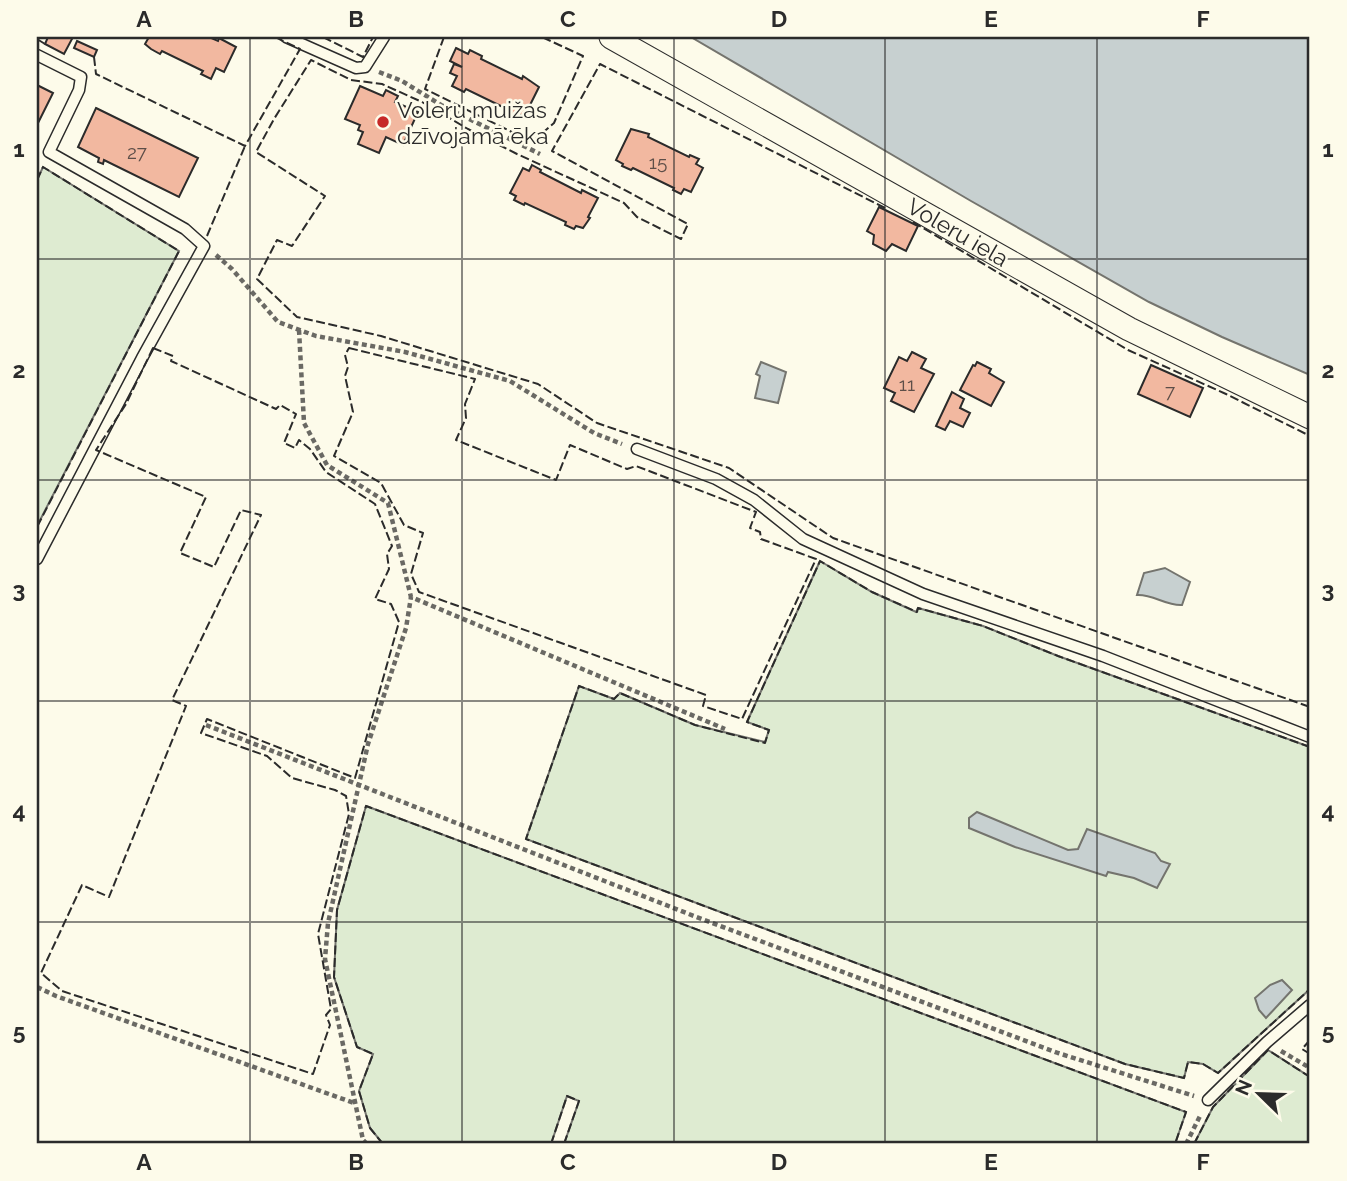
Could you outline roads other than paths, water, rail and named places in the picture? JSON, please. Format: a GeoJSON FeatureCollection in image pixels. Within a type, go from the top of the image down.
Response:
{"type":"FeatureCollection","features":[{"type":"Feature","properties":{"kind":"street","name":"Voleru iela"},"geometry":{"type":"LineString","coordinates":[[611,37],[1129,329],[1310,417]]}},
{"type":"Feature","properties":{"kind":"lane"},"geometry":{"type":"LineString","coordinates":[[286,37],[356,68],[365,67],[384,37]]}},
{"type":"Feature","properties":{"kind":"lane"},"geometry":{"type":"LineString","coordinates":[[37,55],[80,77],[79,90],[49,152]]}},
{"type":"Feature","properties":{"kind":"lane"},"geometry":{"type":"LineString","coordinates":[[37,146],[185,229],[204,246],[37,559]]}},
{"type":"Feature","properties":{"kind":"lane"},"geometry":{"type":"LineString","coordinates":[[636,449],[716,479],[754,500],[803,539],[923,594],[1103,656],[1310,737]]}},
{"type":"Feature","properties":{"kind":"lane"},"geometry":{"type":"LineString","coordinates":[[1208,1100],[1266,1042],[1310,1005]]}},
{"type":"Feature","properties":{"kind":"place","name":"Voleru muižas dzīvojamā ēka"},"geometry":{"type":"Point","coordinates":[383,122]}}]}
